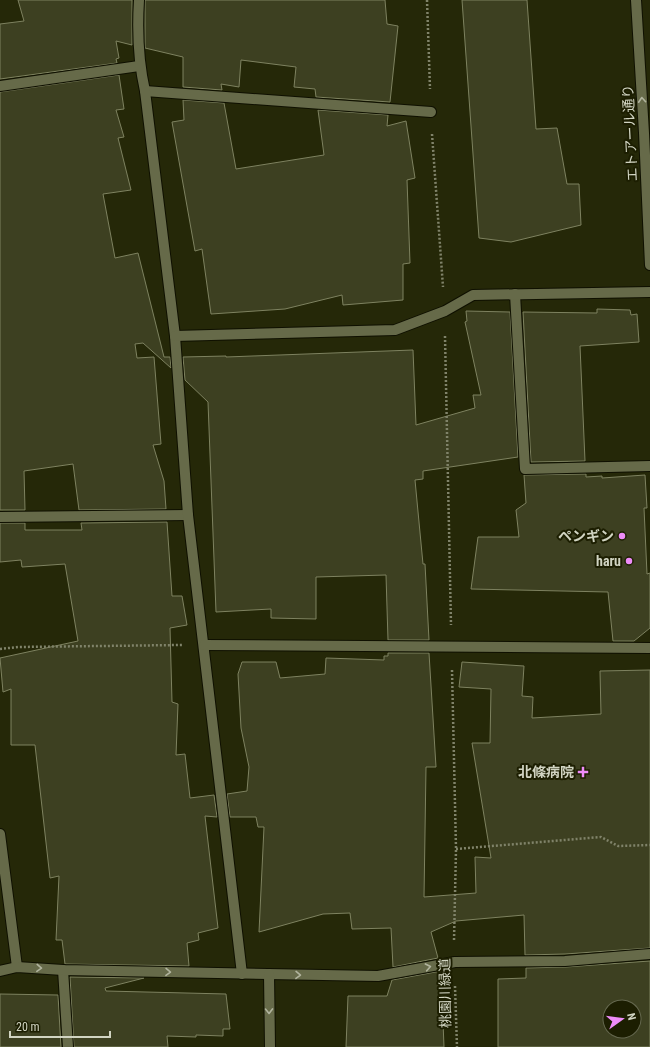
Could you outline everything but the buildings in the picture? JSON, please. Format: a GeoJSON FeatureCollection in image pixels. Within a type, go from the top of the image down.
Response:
{"type":"FeatureCollection","features":[{"type":"Feature","properties":{"kind":"street"},"geometry":{"type":"LineString","coordinates":[[139,0],[137,30],[139,66],[145,91],[175,336],[188,515],[242,974]]}},
{"type":"Feature","properties":{"kind":"street","name":"エトアール通り"},"geometry":{"type":"LineString","coordinates":[[636,0],[647,133],[650,264]]}},
{"type":"Feature","properties":{"kind":"street"},"geometry":{"type":"LineString","coordinates":[[0,86],[139,66]]}},
{"type":"Feature","properties":{"kind":"street"},"geometry":{"type":"LineString","coordinates":[[145,91],[431,112]]}},
{"type":"Feature","properties":{"kind":"street"},"geometry":{"type":"LineString","coordinates":[[175,336],[395,330],[445,311],[473,295],[650,292]]}},
{"type":"Feature","properties":{"kind":"street"},"geometry":{"type":"LineString","coordinates":[[515,294],[525,469],[650,466]]}},
{"type":"Feature","properties":{"kind":"street"},"geometry":{"type":"LineString","coordinates":[[0,517],[188,515]]}},
{"type":"Feature","properties":{"kind":"street"},"geometry":{"type":"LineString","coordinates":[[204,645],[650,648]]}},
{"type":"Feature","properties":{"kind":"street"},"geometry":{"type":"LineString","coordinates":[[0,834],[18,967]]}},
{"type":"Feature","properties":{"kind":"street"},"geometry":{"type":"LineString","coordinates":[[0,971],[18,967],[63,970],[378,976],[455,962],[564,961],[650,954]]}},
{"type":"Feature","properties":{"kind":"street"},"geometry":{"type":"LineString","coordinates":[[63,970],[68,1047]]}},
{"type":"Feature","properties":{"kind":"street"},"geometry":{"type":"LineString","coordinates":[[268,974],[270,1047]]}},
{"type":"Feature","properties":{"kind":"path"},"geometry":{"type":"LineString","coordinates":[[426,0],[431,112],[445,311]]}},
{"type":"Feature","properties":{"kind":"path"},"geometry":{"type":"LineString","coordinates":[[0,649],[18,647],[204,645]]}},
{"type":"Feature","properties":{"kind":"path"},"geometry":{"type":"LineString","coordinates":[[456,850],[601,837],[618,846],[650,845]]}},
{"type":"Feature","properties":{"kind":"path","name":"桃園川緑道"},"geometry":{"type":"LineString","coordinates":[[454,939],[457,1047]]}},
{"type":"Feature","properties":{"kind":"place","name":"ペンギン"},"geometry":{"type":"Point","coordinates":[622,536]}},
{"type":"Feature","properties":{"kind":"place","name":"haru"},"geometry":{"type":"Point","coordinates":[629,561]}},
{"type":"Feature","properties":{"kind":"place","name":"北條病院"},"geometry":{"type":"Point","coordinates":[583,772]}}]}
